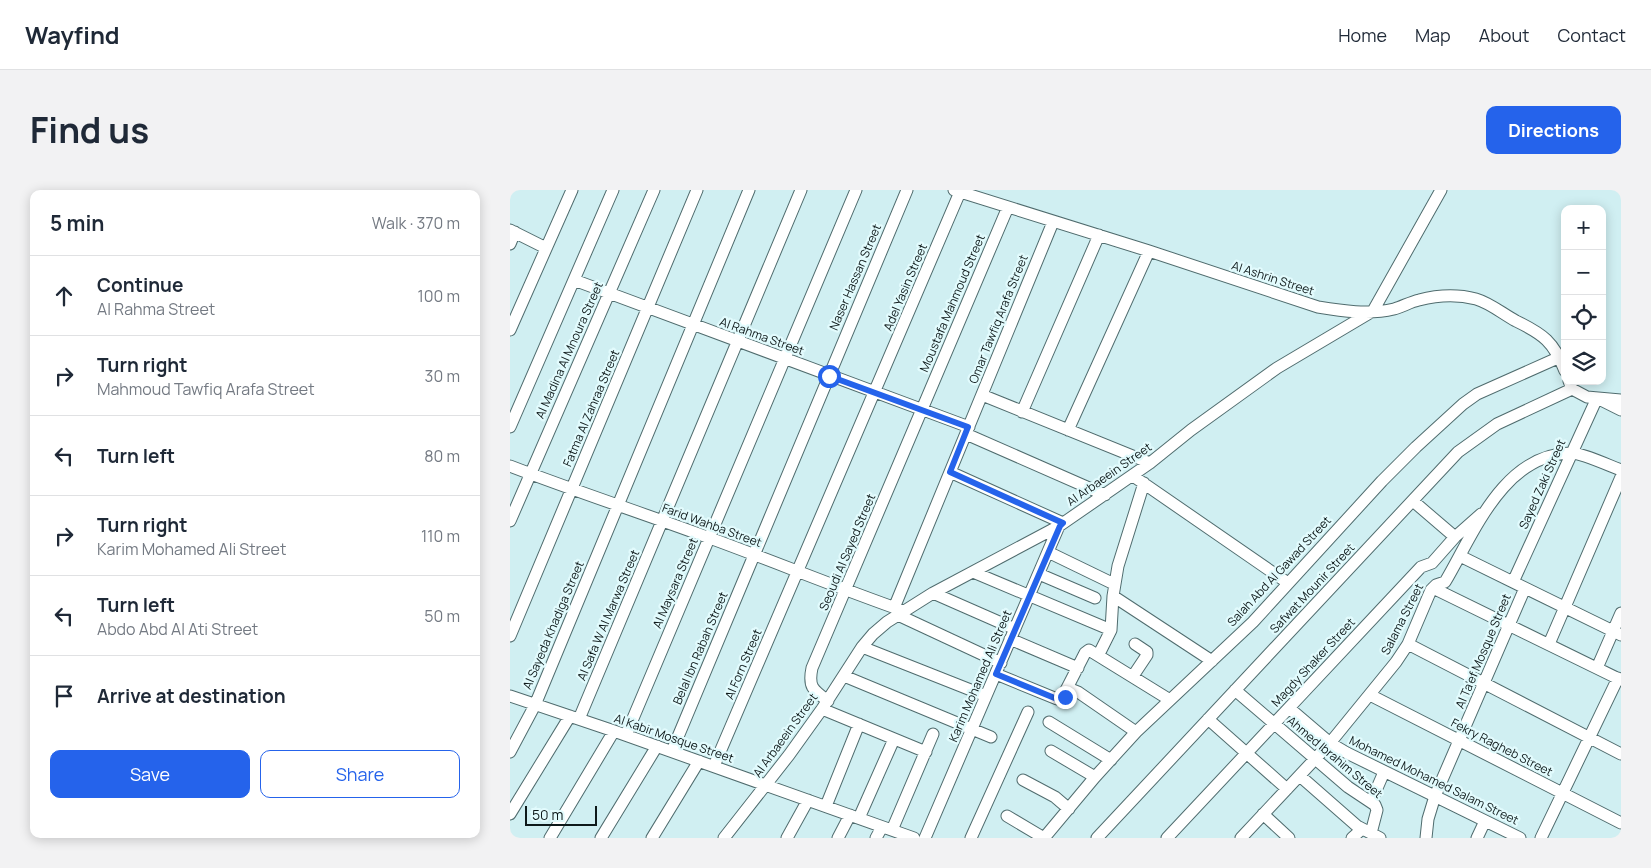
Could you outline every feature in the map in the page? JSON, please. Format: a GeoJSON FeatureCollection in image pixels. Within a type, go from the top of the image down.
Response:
{"type":"FeatureCollection","features":[{"type":"Feature","properties":{"kind":"street"},"geometry":{"type":"LineString","coordinates":[[510,330],[572,190]]}},
{"type":"Feature","properties":{"kind":"street"},"geometry":{"type":"LineString","coordinates":[[510,427],[613,190]]}},
{"type":"Feature","properties":{"kind":"street","name":"Al Madina Al Mnoura Street"},"geometry":{"type":"LineString","coordinates":[[510,521],[654,190]]}},
{"type":"Feature","properties":{"kind":"street","name":"Fatma Al Zahraa Street"},"geometry":{"type":"LineString","coordinates":[[510,636],[697,190]]}},
{"type":"Feature","properties":{"kind":"street"},"geometry":{"type":"LineString","coordinates":[[617,506],[749,190]]}},
{"type":"Feature","properties":{"kind":"street","name":"Al Safa W Al Marwa Street"},"geometry":{"type":"LineString","coordinates":[[510,814],[575,718],[662,521],[801,190]]}},
{"type":"Feature","properties":{"kind":"street","name":"Al Maysara Street"},"geometry":{"type":"LineString","coordinates":[[626,735],[856,190]]}},
{"type":"Feature","properties":{"kind":"street","name":"Naser Hassan Street"},"geometry":{"type":"LineString","coordinates":[[754,555],[907,190]]}},
{"type":"Feature","properties":{"kind":"street","name":"Al Arbaeein Street"},"geometry":{"type":"LineString","coordinates":[[724,838],[825,705],[862,647],[873,634],[899,611],[1061,524],[1150,464],[1205,419],[1277,368],[1372,311],[1441,190]]}},
{"type":"Feature","properties":{"kind":"street","name":"Al Ashrin Street"},"geometry":{"type":"LineString","coordinates":[[957,191],[1149,251],[1318,307],[1343,312],[1372,311],[1393,309],[1439,295],[1478,299],[1540,333],[1560,357]]}},
{"type":"Feature","properties":{"kind":"street","name":"Adel Yasin Street"},"geometry":{"type":"LineString","coordinates":[[798,572],[957,191]]}},
{"type":"Feature","properties":{"kind":"street","name":"Moustafa Mahmoud Street"},"geometry":{"type":"LineString","coordinates":[[922,410],[1008,208]]}},
{"type":"Feature","properties":{"kind":"street","name":"Omar Tawfiq Arafa Street"},"geometry":{"type":"LineString","coordinates":[[899,611],[950,472],[1053,222]]}},
{"type":"Feature","properties":{"kind":"street"},"geometry":{"type":"LineString","coordinates":[[510,244],[513,231],[546,248]]}},
{"type":"Feature","properties":{"kind":"street"},"geometry":{"type":"LineString","coordinates":[[1022,412],[1099,236]]}},
{"type":"Feature","properties":{"kind":"street"},"geometry":{"type":"LineString","coordinates":[[1068,430],[1149,251]]}},
{"type":"Feature","properties":{"kind":"street","name":"Al Rahma Street"},"geometry":{"type":"LineString","coordinates":[[574,280],[922,410],[1104,496]]}},
{"type":"Feature","properties":{"kind":"street","name":"Salah Abd Al Gawad Street"},"geometry":{"type":"LineString","coordinates":[[1044,838],[1136,732],[1253,622],[1382,481],[1463,404],[1489,387],[1560,357]]}},
{"type":"Feature","properties":{"kind":"street"},"geometry":{"type":"LineString","coordinates":[[1570,385],[1587,398],[1621,400]]}},
{"type":"Feature","properties":{"kind":"street","name":"Safwat Mounir Street"},"geometry":{"type":"LineString","coordinates":[[1097,838],[1458,452],[1497,424],[1570,385]]}},
{"type":"Feature","properties":{"kind":"street"},"geometry":{"type":"LineString","coordinates":[[982,395],[1150,464]]}},
{"type":"Feature","properties":{"kind":"street"},"geometry":{"type":"LineString","coordinates":[[1597,398],[1621,410]]}},
{"type":"Feature","properties":{"kind":"street","name":"Sayed Zaki Street"},"geometry":{"type":"LineString","coordinates":[[1513,582],[1597,398]]}},
{"type":"Feature","properties":{"kind":"street","name":"Seoudi Al Sayed Street"},"geometry":{"type":"LineString","coordinates":[[825,705],[811,685],[810,676],[812,668],[922,410]]}},
{"type":"Feature","properties":{"kind":"street"},"geometry":{"type":"LineString","coordinates":[[1572,452],[1621,470]]}},
{"type":"Feature","properties":{"kind":"street","name":"Salama Street"},"geometry":{"type":"LineString","coordinates":[[1241,838],[1330,743],[1396,662],[1408,644],[1429,593],[1433,588],[1445,582],[1485,512],[1500,491],[1515,475],[1533,464],[1550,456],[1572,452]]}},
{"type":"Feature","properties":{"kind":"street","name":"Farid Wahba Street"},"geometry":{"type":"LineString","coordinates":[[510,466],[571,490],[709,538],[899,611],[1000,663]]}},
{"type":"Feature","properties":{"kind":"street"},"geometry":{"type":"LineString","coordinates":[[950,472],[1061,524]]}},
{"type":"Feature","properties":{"kind":"street"},"geometry":{"type":"LineString","coordinates":[[1133,476],[1288,583]]}},
{"type":"Feature","properties":{"kind":"street"},"geometry":{"type":"LineString","coordinates":[[1549,644],[1621,477]]}},
{"type":"Feature","properties":{"kind":"street"},"geometry":{"type":"LineString","coordinates":[[1099,654],[1111,630],[1114,584],[1118,566],[1144,483]]}},
{"type":"Feature","properties":{"kind":"street"},"geometry":{"type":"LineString","coordinates":[[1413,501],[1454,537]]}},
{"type":"Feature","properties":{"kind":"street","name":"Al Sayeda Khadiga Street"},"geometry":{"type":"LineString","coordinates":[[510,752],[535,705],[617,506]]}},
{"type":"Feature","properties":{"kind":"street","name":"Magdy Shaker Street"},"geometry":{"type":"LineString","coordinates":[[1171,834],[1421,567],[1432,563],[1454,537],[1485,512]]}},
{"type":"Feature","properties":{"kind":"street","name":"Karim Mohamed Ali Street"},"geometry":{"type":"LineString","coordinates":[[925,838],[1061,524]]}},
{"type":"Feature","properties":{"kind":"street"},"geometry":{"type":"LineString","coordinates":[[1048,552],[1114,584]]}},
{"type":"Feature","properties":{"kind":"street","name":"Belal Ibn Rabah Street"},"geometry":{"type":"LineString","coordinates":[[672,751],[754,555]]}},
{"type":"Feature","properties":{"kind":"street"},"geometry":{"type":"LineString","coordinates":[[1460,556],[1617,633]]}},
{"type":"Feature","properties":{"kind":"street","name":"Al Forn Street"},"geometry":{"type":"LineString","coordinates":[[714,766],[798,572]]}},
{"type":"Feature","properties":{"kind":"street"},"geometry":{"type":"LineString","coordinates":[[973,572],[1111,630]]}},
{"type":"Feature","properties":{"kind":"street"},"geometry":{"type":"LineString","coordinates":[[1038,574],[1095,598]]}},
{"type":"Feature","properties":{"kind":"street"},"geometry":{"type":"LineString","coordinates":[[1433,588],[1619,679],[1541,838]]}},
{"type":"Feature","properties":{"kind":"street","name":"Al Ta'ef Mosque Street"},"geometry":{"type":"LineString","coordinates":[[1426,838],[1428,819],[1435,796],[1525,588]]}},
{"type":"Feature","properties":{"kind":"street"},"geometry":{"type":"LineString","coordinates":[[933,593],[1078,668]]}},
{"type":"Feature","properties":{"kind":"street"},"geometry":{"type":"LineString","coordinates":[[1113,596],[1212,661]]}},
{"type":"Feature","properties":{"kind":"street"},"geometry":{"type":"LineString","coordinates":[[1597,668],[1617,633],[1621,613]]}},
{"type":"Feature","properties":{"kind":"street"},"geometry":{"type":"LineString","coordinates":[[1133,676],[1147,655],[1147,652],[1135,644]]}},
{"type":"Feature","properties":{"kind":"street"},"geometry":{"type":"LineString","coordinates":[[1408,644],[1621,754]]}},
{"type":"Feature","properties":{"kind":"street"},"geometry":{"type":"LineString","coordinates":[[862,647],[986,696]]}},
{"type":"Feature","properties":{"kind":"street"},"geometry":{"type":"LineString","coordinates":[[1061,699],[1089,650],[1099,654],[1170,700]]}},
{"type":"Feature","properties":{"kind":"street"},"geometry":{"type":"LineString","coordinates":[[996,674],[1061,699]]}},
{"type":"Feature","properties":{"kind":"street"},"geometry":{"type":"LineString","coordinates":[[844,676],[991,737]]}},
{"type":"Feature","properties":{"kind":"street"},"geometry":{"type":"LineString","coordinates":[[1061,699],[1073,690],[1078,692],[1136,732]]}},
{"type":"Feature","properties":{"kind":"street","name":"Ahmed Ibrahim Street"},"geometry":{"type":"LineString","coordinates":[[1236,690],[1353,791],[1375,805],[1377,810],[1371,833]]}},
{"type":"Feature","properties":{"kind":"street","name":"Fekry Ragheb Street"},"geometry":{"type":"LineString","coordinates":[[1370,695],[1621,824]]}},
{"type":"Feature","properties":{"kind":"street","name":"Al Kabir Mosque Street"},"geometry":{"type":"LineString","coordinates":[[512,700],[535,705],[626,735],[914,838]]}},
{"type":"Feature","properties":{"kind":"street"},"geometry":{"type":"LineString","coordinates":[[825,705],[859,724],[926,752]]}},
{"type":"Feature","properties":{"kind":"street","name":"Mohamed Mohamed Salam Street"},"geometry":{"type":"LineString","coordinates":[[1290,708],[1330,743],[1351,755],[1520,838]]}},
{"type":"Feature","properties":{"kind":"street"},"geometry":{"type":"LineString","coordinates":[[972,838],[1028,712]]}},
{"type":"Feature","properties":{"kind":"street"},"geometry":{"type":"LineString","coordinates":[[1208,719],[1287,789]]}},
{"type":"Feature","properties":{"kind":"street"},"geometry":{"type":"LineString","coordinates":[[1049,722],[1110,760]]}},
{"type":"Feature","properties":{"kind":"street"},"geometry":{"type":"LineString","coordinates":[[826,806],[859,724]]}},
{"type":"Feature","properties":{"kind":"street"},"geometry":{"type":"LineString","coordinates":[[550,838],[614,731]]}},
{"type":"Feature","properties":{"kind":"street"},"geometry":{"type":"LineString","coordinates":[[876,838],[887,828],[926,752],[933,734]]}},
{"type":"Feature","properties":{"kind":"street"},"geometry":{"type":"LineString","coordinates":[[838,838],[855,817],[894,739]]}},
{"type":"Feature","properties":{"kind":"street"},"geometry":{"type":"LineString","coordinates":[[601,838],[657,746]]}},
{"type":"Feature","properties":{"kind":"street"},"geometry":{"type":"LineString","coordinates":[[1051,751],[1095,777]]}},
{"type":"Feature","properties":{"kind":"street"},"geometry":{"type":"LineString","coordinates":[[652,838],[699,761]]}},
{"type":"Feature","properties":{"kind":"street"},"geometry":{"type":"LineString","coordinates":[[1371,802],[1384,772]]}},
{"type":"Feature","properties":{"kind":"street"},"geometry":{"type":"LineString","coordinates":[[1300,776],[1371,833]]}},
{"type":"Feature","properties":{"kind":"street"},"geometry":{"type":"LineString","coordinates":[[1023,780],[1055,797],[1069,808]]}},
{"type":"Feature","properties":{"kind":"street"},"geometry":{"type":"LineString","coordinates":[[787,838],[808,800]]}},
{"type":"Feature","properties":{"kind":"street"},"geometry":{"type":"LineString","coordinates":[[1263,814],[1289,838]]}},
{"type":"Feature","properties":{"kind":"street"},"geometry":{"type":"LineString","coordinates":[[1007,816],[1044,838]]}},
{"type":"Feature","properties":{"kind":"street"},"geometry":{"type":"LineString","coordinates":[[1478,838],[1485,821]]}},
{"type":"Feature","properties":{"kind":"street"},"geometry":{"type":"LineString","coordinates":[[1352,838],[1371,833]]}},
{"type":"Feature","properties":{"kind":"street"},"geometry":{"type":"LineString","coordinates":[[1171,834],[1184,838]]}},
{"type":"Feature","properties":{"kind":"route"},"geometry":{"type":"LineString","coordinates":[[829,376],[968,427],[950,472],[1063,523],[1060,526],[996,674],[1057,699],[1065,697]]}}]}
